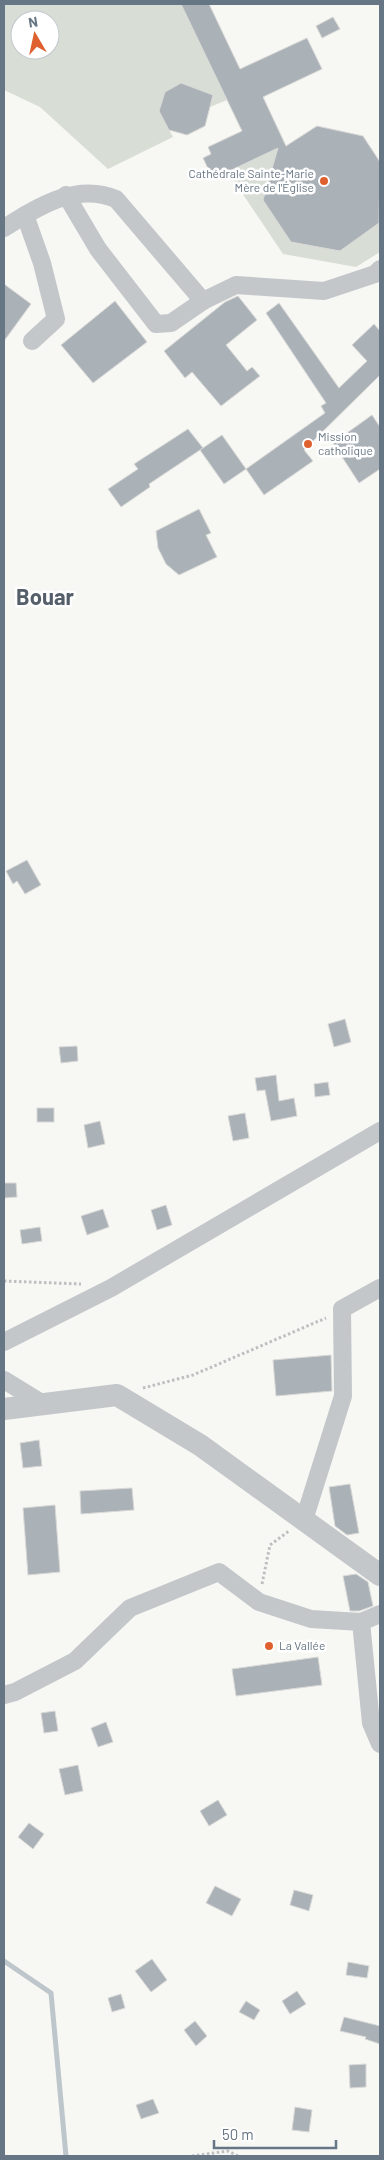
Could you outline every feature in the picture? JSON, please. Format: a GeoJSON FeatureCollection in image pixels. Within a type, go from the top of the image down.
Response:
{"type":"FeatureCollection","features":[{"type":"Feature","properties":{"kind":"street"},"geometry":{"type":"LineString","coordinates":[[4,228],[25,215],[66,195],[101,193],[116,200],[203,301]]}},
{"type":"Feature","properties":{"kind":"street"},"geometry":{"type":"LineString","coordinates":[[66,195],[98,249],[156,324],[171,323],[203,301],[236,285],[324,291],[378,274]]}},
{"type":"Feature","properties":{"kind":"street"},"geometry":{"type":"LineString","coordinates":[[25,215],[42,263],[56,319],[32,341]]}},
{"type":"Feature","properties":{"kind":"street"},"geometry":{"type":"LineString","coordinates":[[4,1342],[111,1288],[380,1131]]}},
{"type":"Feature","properties":{"kind":"street"},"geometry":{"type":"LineString","coordinates":[[304,1520],[343,1396],[342,1309],[380,1288]]}},
{"type":"Feature","properties":{"kind":"street"},"geometry":{"type":"LineString","coordinates":[[4,1380],[43,1404]]}},
{"type":"Feature","properties":{"kind":"street"},"geometry":{"type":"LineString","coordinates":[[4,1408],[117,1395],[200,1444],[380,1575]]}},
{"type":"Feature","properties":{"kind":"street"},"geometry":{"type":"LineString","coordinates":[[4,1695],[15,1692],[75,1661],[130,1608],[219,1572],[259,1602],[311,1619],[361,1622],[380,1614]]}},
{"type":"Feature","properties":{"kind":"street"},"geometry":{"type":"LineString","coordinates":[[361,1622],[371,1723],[380,1744]]}},
{"type":"Feature","properties":{"kind":"path"},"geometry":{"type":"LineString","coordinates":[[4,1281],[76,1283],[111,1288]]}},
{"type":"Feature","properties":{"kind":"path"},"geometry":{"type":"LineString","coordinates":[[117,1395],[193,1375],[314,1325],[342,1309]]}},
{"type":"Feature","properties":{"kind":"path"},"geometry":{"type":"LineString","coordinates":[[259,1602],[270,1544],[304,1520]]}},
{"type":"Feature","properties":{"kind":"path"},"geometry":{"type":"LineString","coordinates":[[192,2156],[228,2151],[238,2156]]}},
{"type":"Feature","properties":{"kind":"shaded area"},"geometry":{"type":"Polygon","coordinates":[[[4,4],[181,4],[227,100],[210,107],[165,92],[159,111],[173,137],[108,169],[40,107],[4,90],[4,4]]]}},
{"type":"Feature","properties":{"kind":"shaded area"},"geometry":{"type":"Polygon","coordinates":[[[285,144],[277,152],[291,242],[340,251],[379,223],[380,219],[380,252],[356,267],[283,254],[228,172],[285,144]]]}},
{"type":"Feature","properties":{"kind":"building"},"geometry":{"type":"Polygon","coordinates":[[[181,4],[209,4],[240,69],[307,38],[322,69],[263,97],[286,146],[317,126],[363,136],[380,162],[379,223],[340,251],[291,242],[263,200],[278,148],[221,175],[218,169],[210,173],[203,158],[211,154],[208,147],[242,131],[181,4]]]}},
{"type":"Feature","properties":{"kind":"building"},"geometry":{"type":"Polygon","coordinates":[[[333,17],[340,29],[322,38],[316,26],[333,17]]]}},
{"type":"Feature","properties":{"kind":"building"},"geometry":{"type":"Polygon","coordinates":[[[181,83],[213,95],[205,126],[187,135],[169,130],[159,111],[165,92],[181,83]]]}},
{"type":"Feature","properties":{"kind":"building"},"geometry":{"type":"Polygon","coordinates":[[[4,284],[31,304],[4,341],[4,284]]]}},
{"type":"Feature","properties":{"kind":"building"},"geometry":{"type":"Polygon","coordinates":[[[238,296],[257,320],[226,345],[247,371],[252,367],[260,376],[221,406],[192,372],[185,378],[164,351],[225,302],[238,296]]]}},
{"type":"Feature","properties":{"kind":"building"},"geometry":{"type":"Polygon","coordinates":[[[115,301],[147,342],[93,383],[61,345],[115,301]]]}},
{"type":"Feature","properties":{"kind":"building"},"geometry":{"type":"Polygon","coordinates":[[[279,303],[339,388],[367,361],[352,345],[374,324],[380,331],[380,375],[304,450],[313,461],[264,495],[246,469],[325,413],[321,406],[326,403],[266,313],[279,303]]]}},
{"type":"Feature","properties":{"kind":"building"},"geometry":{"type":"Polygon","coordinates":[[[372,415],[380,427],[380,469],[359,483],[333,443],[372,415]]]}},
{"type":"Feature","properties":{"kind":"building"},"geometry":{"type":"Polygon","coordinates":[[[188,429],[203,448],[149,484],[150,487],[121,507],[108,489],[138,469],[134,464],[188,429]]]}},
{"type":"Feature","properties":{"kind":"building"},"geometry":{"type":"Polygon","coordinates":[[[222,435],[246,469],[224,484],[200,450],[222,435]]]}},
{"type":"Feature","properties":{"kind":"building"},"geometry":{"type":"Polygon","coordinates":[[[199,509],[211,533],[206,535],[217,557],[179,575],[166,564],[158,548],[156,531],[199,509]]]}},
{"type":"Feature","properties":{"kind":"building"},"geometry":{"type":"Polygon","coordinates":[[[27,860],[41,885],[25,894],[17,881],[13,884],[6,871],[27,860]]]}},
{"type":"Feature","properties":{"kind":"building"},"geometry":{"type":"Polygon","coordinates":[[[345,1019],[351,1042],[334,1047],[328,1024],[345,1019]]]}},
{"type":"Feature","properties":{"kind":"building"},"geometry":{"type":"Polygon","coordinates":[[[77,1046],[78,1061],[61,1063],[59,1047],[77,1046]]]}},
{"type":"Feature","properties":{"kind":"building"},"geometry":{"type":"Polygon","coordinates":[[[276,1075],[279,1101],[294,1098],[297,1116],[271,1121],[265,1090],[257,1091],[255,1078],[276,1075]]]}},
{"type":"Feature","properties":{"kind":"building"},"geometry":{"type":"Polygon","coordinates":[[[328,1082],[330,1095],[315,1097],[314,1084],[328,1082]]]}},
{"type":"Feature","properties":{"kind":"building"},"geometry":{"type":"Polygon","coordinates":[[[37,1108],[54,1108],[54,1122],[37,1122],[37,1108]]]}},
{"type":"Feature","properties":{"kind":"building"},"geometry":{"type":"Polygon","coordinates":[[[245,1113],[249,1138],[233,1141],[228,1116],[245,1113]]]}},
{"type":"Feature","properties":{"kind":"building"},"geometry":{"type":"Polygon","coordinates":[[[100,1121],[105,1144],[88,1148],[84,1125],[100,1121]]]}},
{"type":"Feature","properties":{"kind":"building"},"geometry":{"type":"Polygon","coordinates":[[[4,1183],[16,1183],[17,1197],[4,1198],[4,1183]]]}},
{"type":"Feature","properties":{"kind":"building"},"geometry":{"type":"Polygon","coordinates":[[[166,1205],[172,1225],[157,1230],[151,1210],[166,1205]]]}},
{"type":"Feature","properties":{"kind":"building"},"geometry":{"type":"Polygon","coordinates":[[[103,1209],[109,1227],[87,1235],[81,1216],[103,1209]]]}},
{"type":"Feature","properties":{"kind":"building"},"geometry":{"type":"Polygon","coordinates":[[[40,1227],[42,1241],[22,1244],[20,1230],[40,1227]]]}},
{"type":"Feature","properties":{"kind":"building"},"geometry":{"type":"Polygon","coordinates":[[[331,1355],[332,1391],[276,1396],[273,1360],[331,1355]]]}},
{"type":"Feature","properties":{"kind":"building"},"geometry":{"type":"Polygon","coordinates":[[[39,1440],[42,1466],[23,1468],[20,1443],[39,1440]]]}},
{"type":"Feature","properties":{"kind":"building"},"geometry":{"type":"Polygon","coordinates":[[[350,1484],[359,1533],[347,1535],[335,1526],[329,1487],[350,1484]]]}},
{"type":"Feature","properties":{"kind":"building"},"geometry":{"type":"Polygon","coordinates":[[[132,1488],[134,1510],[81,1514],[80,1491],[132,1488]]]}},
{"type":"Feature","properties":{"kind":"building"},"geometry":{"type":"Polygon","coordinates":[[[55,1505],[60,1572],[28,1575],[23,1508],[55,1505]]]}},
{"type":"Feature","properties":{"kind":"building"},"geometry":{"type":"Polygon","coordinates":[[[356,1574],[368,1582],[373,1606],[359,1611],[350,1611],[343,1576],[356,1574]]]}},
{"type":"Feature","properties":{"kind":"building"},"geometry":{"type":"Polygon","coordinates":[[[318,1657],[322,1685],[236,1696],[232,1669],[318,1657]]]}},
{"type":"Feature","properties":{"kind":"building"},"geometry":{"type":"Polygon","coordinates":[[[55,1711],[58,1731],[44,1733],[41,1713],[55,1711]]]}},
{"type":"Feature","properties":{"kind":"building"},"geometry":{"type":"Polygon","coordinates":[[[106,1722],[113,1742],[98,1747],[91,1728],[106,1722]]]}},
{"type":"Feature","properties":{"kind":"building"},"geometry":{"type":"Polygon","coordinates":[[[78,1765],[83,1791],[65,1795],[59,1769],[78,1765]]]}},
{"type":"Feature","properties":{"kind":"building"},"geometry":{"type":"Polygon","coordinates":[[[218,1800],[227,1815],[209,1826],[200,1811],[218,1800]]]}},
{"type":"Feature","properties":{"kind":"building"},"geometry":{"type":"Polygon","coordinates":[[[29,1823],[44,1834],[33,1849],[18,1837],[29,1823]]]}},
{"type":"Feature","properties":{"kind":"building"},"geometry":{"type":"Polygon","coordinates":[[[215,1886],[241,1899],[232,1916],[206,1903],[215,1886]]]}},
{"type":"Feature","properties":{"kind":"building"},"geometry":{"type":"Polygon","coordinates":[[[294,1890],[313,1895],[309,1911],[290,1905],[294,1890]]]}},
{"type":"Feature","properties":{"kind":"building"},"geometry":{"type":"Polygon","coordinates":[[[152,1959],[167,1980],[151,1992],[135,1971],[152,1959]]]}},
{"type":"Feature","properties":{"kind":"building"},"geometry":{"type":"Polygon","coordinates":[[[348,1962],[369,1966],[367,1978],[346,1975],[348,1962]]]}},
{"type":"Feature","properties":{"kind":"building"},"geometry":{"type":"Polygon","coordinates":[[[297,1991],[306,2004],[290,2014],[282,2001],[297,1991]]]}},
{"type":"Feature","properties":{"kind":"building"},"geometry":{"type":"Polygon","coordinates":[[[121,1994],[125,2008],[112,2012],[108,1998],[121,1994]]]}},
{"type":"Feature","properties":{"kind":"building"},"geometry":{"type":"Polygon","coordinates":[[[246,2001],[260,2010],[254,2020],[239,2012],[246,2001]]]}},
{"type":"Feature","properties":{"kind":"building"},"geometry":{"type":"Polygon","coordinates":[[[344,2017],[380,2026],[380,2044],[365,2039],[366,2037],[340,2031],[344,2017]]]}},
{"type":"Feature","properties":{"kind":"building"},"geometry":{"type":"Polygon","coordinates":[[[195,2021],[207,2036],[196,2046],[184,2030],[195,2021]]]}},
{"type":"Feature","properties":{"kind":"building"},"geometry":{"type":"Polygon","coordinates":[[[366,2064],[366,2087],[350,2088],[349,2065],[366,2064]]]}},
{"type":"Feature","properties":{"kind":"building"},"geometry":{"type":"Polygon","coordinates":[[[153,2099],[159,2113],[141,2119],[136,2105],[153,2099]]]}},
{"type":"Feature","properties":{"kind":"building"},"geometry":{"type":"Polygon","coordinates":[[[295,2107],[312,2110],[309,2132],[292,2130],[295,2107]]]}},
{"type":"Feature","properties":{"kind":"waterway"},"geometry":{"type":"LineString","coordinates":[[4,1961],[51,1993],[66,2156]]}},
{"type":"Feature","properties":{"kind":"place","name":"Cathédrale Sainte-Marie Mère de l'Église"},"geometry":{"type":"Point","coordinates":[324,181]}},
{"type":"Feature","properties":{"kind":"place","name":"Mission catholique"},"geometry":{"type":"Point","coordinates":[308,444]}},
{"type":"Feature","properties":{"kind":"place","name":"La Vallée"},"geometry":{"type":"Point","coordinates":[269,1646]}},
{"type":"Feature","properties":{"kind":"district","name":"Bouar"},"geometry":{"type":"Point","coordinates":[45,597]}}]}
